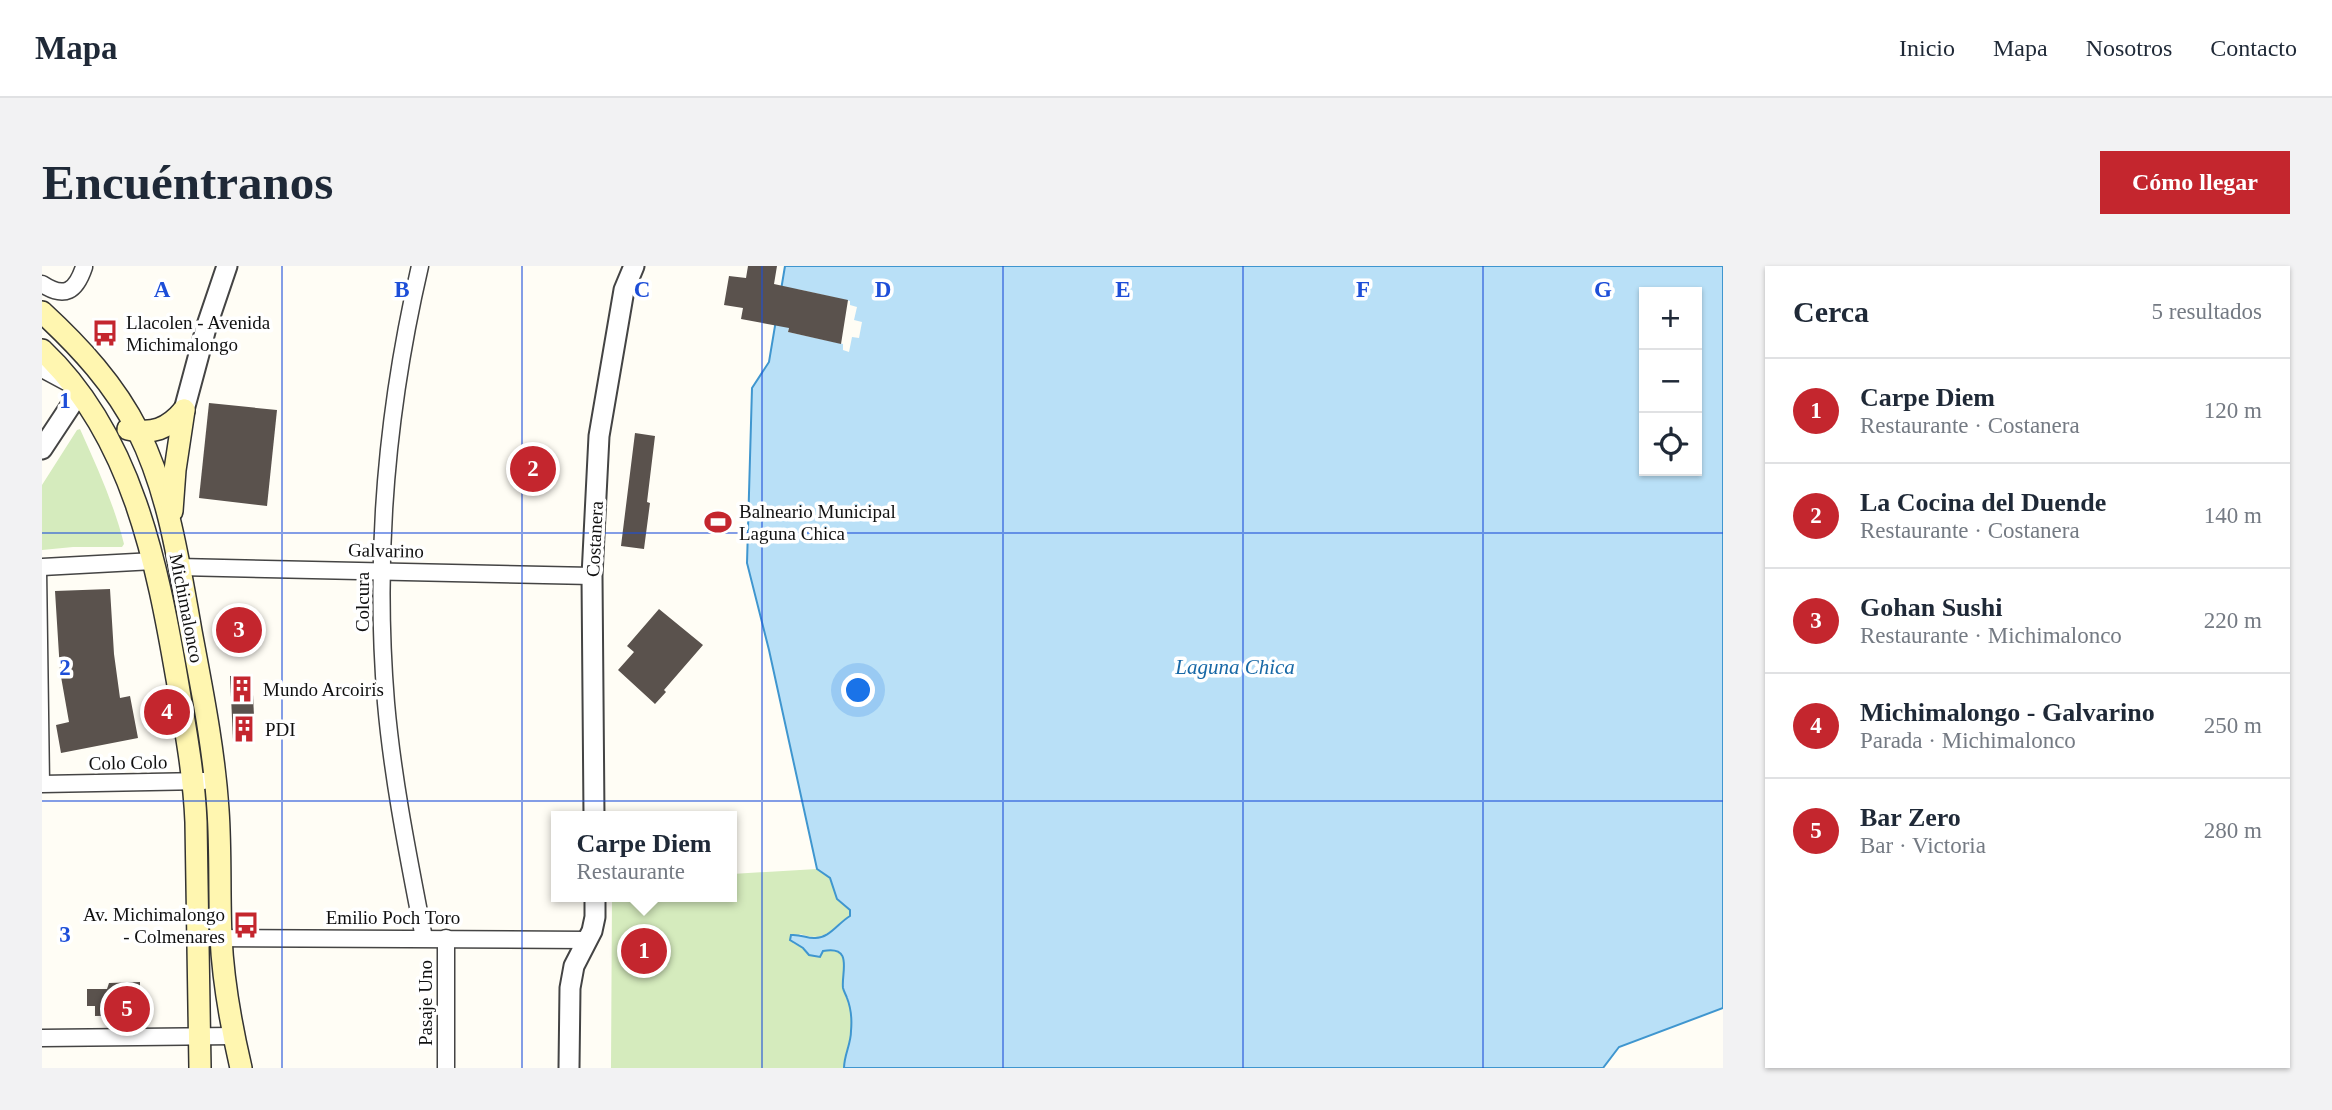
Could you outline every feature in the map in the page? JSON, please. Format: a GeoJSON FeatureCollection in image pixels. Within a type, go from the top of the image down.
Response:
{"type":"FeatureCollection","features":[{"type":"Feature","properties":{"kind":"main road","name":"Michimalonco"},"geometry":{"type":"LineString","coordinates":[[42,312],[91,361],[124,406],[139,432],[171,531],[208,721],[218,817],[221,939],[226,991],[241,1068]]}},
{"type":"Feature","properties":{"kind":"main road","name":"Michimalonco"},"geometry":{"type":"LineString","coordinates":[[42,350],[81,397],[126,479],[154,561],[167,621],[193,781],[200,1068]]}},
{"type":"Feature","properties":{"kind":"main road"},"geometry":{"type":"LineString","coordinates":[[81,397],[113,424],[139,432],[161,429],[176,420],[184,410]]}},
{"type":"Feature","properties":{"kind":"main road"},"geometry":{"type":"LineString","coordinates":[[171,531],[175,470],[184,410]]}},
{"type":"Feature","properties":{"kind":"street"},"geometry":{"type":"LineString","coordinates":[[184,410],[206,328],[227,266]]}},
{"type":"Feature","properties":{"kind":"street","name":"Colcura"},"geometry":{"type":"LineString","coordinates":[[420,266],[404,341],[387,479],[383,659],[392,761],[424,938]]}},
{"type":"Feature","properties":{"kind":"street","name":"Costanera"},"geometry":{"type":"LineString","coordinates":[[594,811],[592,576],[599,436],[624,290],[634,266]]}},
{"type":"Feature","properties":{"kind":"street"},"geometry":{"type":"LineString","coordinates":[[42,284],[56,291],[68,291],[79,282],[84,267]]}},
{"type":"Feature","properties":{"kind":"street"},"geometry":{"type":"LineString","coordinates":[[42,369],[81,397],[42,449]]}},
{"type":"Feature","properties":{"kind":"street"},"geometry":{"type":"LineString","coordinates":[[42,568],[154,561]]}},
{"type":"Feature","properties":{"kind":"street","name":"Galvarino"},"geometry":{"type":"LineString","coordinates":[[179,567],[592,576]]}},
{"type":"Feature","properties":{"kind":"street","name":"Colo Colo"},"geometry":{"type":"LineString","coordinates":[[43,784],[215,781]]}},
{"type":"Feature","properties":{"kind":"street"},"geometry":{"type":"LineString","coordinates":[[569,1068],[570,988],[575,966],[595,917],[595,902]]}},
{"type":"Feature","properties":{"kind":"street","name":"Emilio Poch Toro"},"geometry":{"type":"LineString","coordinates":[[198,938],[587,940]]}},
{"type":"Feature","properties":{"kind":"street","name":"Pasaje Uno"},"geometry":{"type":"LineString","coordinates":[[446,938],[446,1068]]}},
{"type":"Feature","properties":{"kind":"street"},"geometry":{"type":"LineString","coordinates":[[42,1038],[234,1036]]}},
{"type":"Feature","properties":{"kind":"lane"},"geometry":{"type":"LineString","coordinates":[[42,568],[43,784]]}},
{"type":"Feature","properties":{"kind":"green space"},"geometry":{"type":"Polygon","coordinates":[[[80,429],[110,500],[124,544],[122,547],[42,550],[42,485],[80,429]]]}},
{"type":"Feature","properties":{"kind":"green space"},"geometry":{"type":"Polygon","coordinates":[[[817,869],[830,878],[837,899],[850,910],[850,916],[822,936],[800,934],[793,943],[813,950],[834,950],[843,958],[843,988],[851,1014],[844,1068],[611,1068],[612,902],[737,902],[737,874],[817,869]]]}},
{"type":"Feature","properties":{"kind":"water","name":"Laguna Chica"},"geometry":{"type":"Polygon","coordinates":[[[785,266],[1723,266],[1723,1008],[1619,1047],[1603,1068],[844,1068],[851,1023],[843,988],[842,956],[833,950],[823,951],[820,957],[809,955],[790,940],[791,935],[814,938],[824,936],[850,916],[850,910],[837,899],[830,878],[817,869],[747,563],[752,388],[769,362],[785,266]]]}},
{"type":"Feature","properties":{"kind":"pier"},"geometry":{"type":"Polygon","coordinates":[[[797,289],[850,301],[850,305],[857,307],[854,320],[862,322],[859,338],[852,337],[849,352],[843,350],[843,344],[788,332],[797,289]]]}},
{"type":"Feature","properties":{"kind":"building"},"geometry":{"type":"Polygon","coordinates":[[[748,266],[777,266],[774,284],[848,300],[841,344],[788,332],[789,328],[741,319],[743,308],[724,305],[729,276],[746,278],[748,266]]]}},
{"type":"Feature","properties":{"kind":"building"},"geometry":{"type":"Polygon","coordinates":[[[209,403],[277,410],[267,506],[199,498],[209,403]]]}},
{"type":"Feature","properties":{"kind":"building"},"geometry":{"type":"Polygon","coordinates":[[[635,433],[655,436],[644,549],[621,546],[635,433]]]}},
{"type":"Feature","properties":{"kind":"building"},"geometry":{"type":"Polygon","coordinates":[[[110,589],[120,698],[130,696],[138,738],[61,753],[56,725],[69,722],[60,671],[55,591],[110,589]]]}},
{"type":"Feature","properties":{"kind":"building"},"geometry":{"type":"Polygon","coordinates":[[[659,609],[703,645],[655,704],[618,670],[634,652],[627,646],[659,609]]]}},
{"type":"Feature","properties":{"kind":"building"},"geometry":{"type":"Polygon","coordinates":[[[252,674],[255,737],[233,739],[230,676],[252,674]]]}},
{"type":"Feature","properties":{"kind":"building"},"geometry":{"type":"Polygon","coordinates":[[[140,982],[140,990],[145,990],[146,1015],[95,1016],[95,1006],[87,1006],[87,989],[107,989],[109,983],[140,982]]]}},
{"type":"Feature","properties":{"kind":"place","name":"Llacolen - Avenida Michimalongo"},"geometry":{"type":"Point","coordinates":[105,333]}},
{"type":"Feature","properties":{"kind":"place","name":"La Cocina del Duende"},"geometry":{"type":"Point","coordinates":[533,469]}},
{"type":"Feature","properties":{"kind":"place","name":"Balneario Municipal Laguna Chica"},"geometry":{"type":"Point","coordinates":[718,522]}},
{"type":"Feature","properties":{"kind":"place","name":"Gohan Sushi"},"geometry":{"type":"Point","coordinates":[239,630]}},
{"type":"Feature","properties":{"kind":"place","name":"Mundo Arcoiris"},"geometry":{"type":"Point","coordinates":[242,689]}},
{"type":"Feature","properties":{"kind":"place","name":"Michimalongo - Galvarino"},"geometry":{"type":"Point","coordinates":[167,712]}},
{"type":"Feature","properties":{"kind":"place","name":"PDI"},"geometry":{"type":"Point","coordinates":[244,729]}},
{"type":"Feature","properties":{"kind":"place","name":"Av. Michimalongo - Colmenares"},"geometry":{"type":"Point","coordinates":[246,925]}},
{"type":"Feature","properties":{"kind":"place","name":"Carpe Diem"},"geometry":{"type":"Point","coordinates":[644,951]}},
{"type":"Feature","properties":{"kind":"place","name":"Bar Zero"},"geometry":{"type":"Point","coordinates":[127,1009]}}]}
